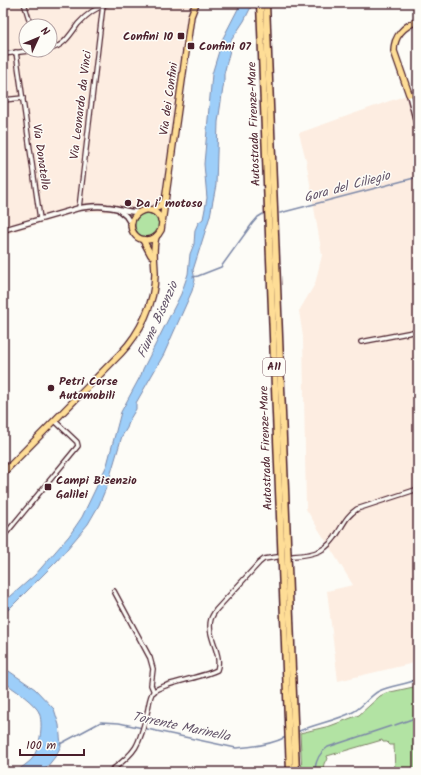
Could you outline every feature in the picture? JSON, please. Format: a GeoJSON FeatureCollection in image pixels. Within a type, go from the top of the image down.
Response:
{"type":"FeatureCollection","features":[{"type":"Feature","properties":{"kind":"highway","name":"Autostrada Firenze-Mare"},"geometry":{"type":"LineString","coordinates":[[260,3],[290,772]]}},
{"type":"Feature","properties":{"kind":"highway","name":"Autostrada Firenze-Mare"},"geometry":{"type":"LineString","coordinates":[[266,3],[296,772]]}},
{"type":"Feature","properties":{"kind":"main road","name":"Via dei Confini"},"geometry":{"type":"LineString","coordinates":[[3,473],[121,354],[142,324],[147,312],[154,287],[155,269],[153,249],[156,237],[161,230],[191,16],[196,3]]}},
{"type":"Feature","properties":{"kind":"main road"},"geometry":{"type":"LineString","coordinates":[[409,94],[394,51],[394,46],[396,38],[403,30],[418,21]]}},
{"type":"Feature","properties":{"kind":"main road"},"geometry":{"type":"LineString","coordinates":[[131,224],[138,212],[159,207],[166,198]]}},
{"type":"Feature","properties":{"kind":"main road"},"geometry":{"type":"LineString","coordinates":[[151,210],[159,216],[162,222]]}},
{"type":"Feature","properties":{"kind":"main road","name":"Via dei Confini"},"geometry":{"type":"LineString","coordinates":[[131,224],[135,234],[143,240],[149,250],[155,269]]}},
{"type":"Feature","properties":{"kind":"main road"},"geometry":{"type":"LineString","coordinates":[[143,240],[151,240],[156,237]]}},
{"type":"Feature","properties":{"kind":"street"},"geometry":{"type":"LineString","coordinates":[[24,3],[29,18]]}},
{"type":"Feature","properties":{"kind":"street"},"geometry":{"type":"LineString","coordinates":[[58,45],[63,43],[84,18],[109,3]]}},
{"type":"Feature","properties":{"kind":"street","name":"Via Leonardo da Vinci"},"geometry":{"type":"LineString","coordinates":[[79,208],[104,5]]}},
{"type":"Feature","properties":{"kind":"street"},"geometry":{"type":"LineString","coordinates":[[3,54],[16,52]]}},
{"type":"Feature","properties":{"kind":"street","name":"Via Donatello"},"geometry":{"type":"LineString","coordinates":[[16,52],[40,219]]}},
{"type":"Feature","properties":{"kind":"street"},"geometry":{"type":"LineString","coordinates":[[409,94],[418,129]]}},
{"type":"Feature","properties":{"kind":"street"},"geometry":{"type":"LineString","coordinates":[[3,100],[23,98]]}},
{"type":"Feature","properties":{"kind":"street"},"geometry":{"type":"LineString","coordinates":[[3,230],[79,208],[96,206],[138,212]]}},
{"type":"Feature","properties":{"kind":"street"},"geometry":{"type":"LineString","coordinates":[[118,209],[126,216],[131,224]]}},
{"type":"Feature","properties":{"kind":"street"},"geometry":{"type":"LineString","coordinates":[[361,342],[418,331]]}},
{"type":"Feature","properties":{"kind":"street"},"geometry":{"type":"LineString","coordinates":[[3,537],[78,446],[76,442],[54,421]]}},
{"type":"Feature","properties":{"kind":"street"},"geometry":{"type":"LineString","coordinates":[[293,556],[314,554],[322,550],[335,538],[349,515],[357,509],[418,489]]}},
{"type":"Feature","properties":{"kind":"street"},"geometry":{"type":"LineString","coordinates":[[109,772],[129,756],[134,750],[142,735],[150,699],[154,692],[161,688],[205,676],[217,670],[216,649],[210,627],[211,619],[216,610],[259,563],[264,559],[276,557]]}},
{"type":"Feature","properties":{"kind":"street"},"geometry":{"type":"LineString","coordinates":[[114,591],[150,658],[153,669],[152,686],[154,692]]}},
{"type":"Feature","properties":{"kind":"shaded area"},"geometry":{"type":"Polygon","coordinates":[[[3,3],[190,3],[161,202],[152,207],[132,210],[107,212],[81,211],[3,235],[3,3]]]}},
{"type":"Feature","properties":{"kind":"shaded area"},"geometry":{"type":"Polygon","coordinates":[[[418,91],[418,662],[338,681],[327,591],[353,585],[306,509],[303,337],[299,311],[315,284],[322,255],[306,160],[299,133],[418,91]]]}},
{"type":"Feature","properties":{"kind":"green space"},"geometry":{"type":"Polygon","coordinates":[[[147,213],[152,214],[158,220],[158,230],[152,236],[147,237],[142,236],[136,230],[135,225],[136,220],[142,214],[147,213]]]}},
{"type":"Feature","properties":{"kind":"green space"},"geometry":{"type":"Polygon","coordinates":[[[418,686],[418,772],[395,772],[394,745],[390,745],[382,740],[327,756],[328,759],[324,765],[324,772],[302,772],[300,733],[330,726],[359,715],[380,696],[386,693],[418,686]]]}},
{"type":"Feature","properties":{"kind":"water"},"geometry":{"type":"Polygon","coordinates":[[[241,3],[253,3],[244,21],[230,42],[231,46],[224,74],[218,122],[216,185],[210,216],[193,270],[195,280],[192,291],[164,354],[136,403],[136,409],[122,436],[108,483],[99,505],[88,524],[57,561],[3,615],[3,603],[35,575],[69,536],[82,517],[107,465],[121,412],[181,294],[188,274],[190,254],[194,244],[195,230],[198,223],[203,219],[207,198],[204,164],[212,74],[223,38],[241,3]]]}},
{"type":"Feature","properties":{"kind":"water"},"geometry":{"type":"Polygon","coordinates":[[[3,667],[35,689],[54,709],[59,725],[61,746],[55,757],[43,772],[15,772],[30,761],[35,754],[39,741],[41,719],[37,709],[25,697],[3,681],[3,667]]]}},
{"type":"Feature","properties":{"kind":"waterway","name":"Gora del Ciliegio"},"geometry":{"type":"LineString","coordinates":[[280,213],[418,177]]}},
{"type":"Feature","properties":{"kind":"waterway","name":"Gora del Ciliegio"},"geometry":{"type":"LineString","coordinates":[[193,277],[221,267],[252,224],[263,214]]}},
{"type":"Feature","properties":{"kind":"waterway","name":"Torrente Marinella"},"geometry":{"type":"LineString","coordinates":[[297,732],[353,712],[379,691],[418,679]]}},
{"type":"Feature","properties":{"kind":"waterway"},"geometry":{"type":"LineString","coordinates":[[395,725],[418,717]]}},
{"type":"Feature","properties":{"kind":"waterway","name":"Torrente Marinella"},"geometry":{"type":"LineString","coordinates":[[60,744],[101,722],[119,723],[236,748],[262,745],[286,737]]}},
{"type":"Feature","properties":{"kind":"waterway"},"geometry":{"type":"LineString","coordinates":[[315,772],[318,758],[328,747],[391,726]]}},
{"type":"Feature","properties":{"kind":"place","name":"Confini 10"},"geometry":{"type":"Point","coordinates":[181,36]}},
{"type":"Feature","properties":{"kind":"place","name":"Confini 07"},"geometry":{"type":"Point","coordinates":[191,46]}},
{"type":"Feature","properties":{"kind":"place","name":"Da i' motoso"},"geometry":{"type":"Point","coordinates":[128,203]}},
{"type":"Feature","properties":{"kind":"place","name":"Petri Corse Automobili"},"geometry":{"type":"Point","coordinates":[51,388]}},
{"type":"Feature","properties":{"kind":"place","name":"Campi Bisenzio Galilei"},"geometry":{"type":"Point","coordinates":[48,487]}},
{"type":"Feature","properties":{"kind":"water label","name":"Fiume Bisenzio"},"geometry":{"type":"Point","coordinates":[158,320]}}]}
